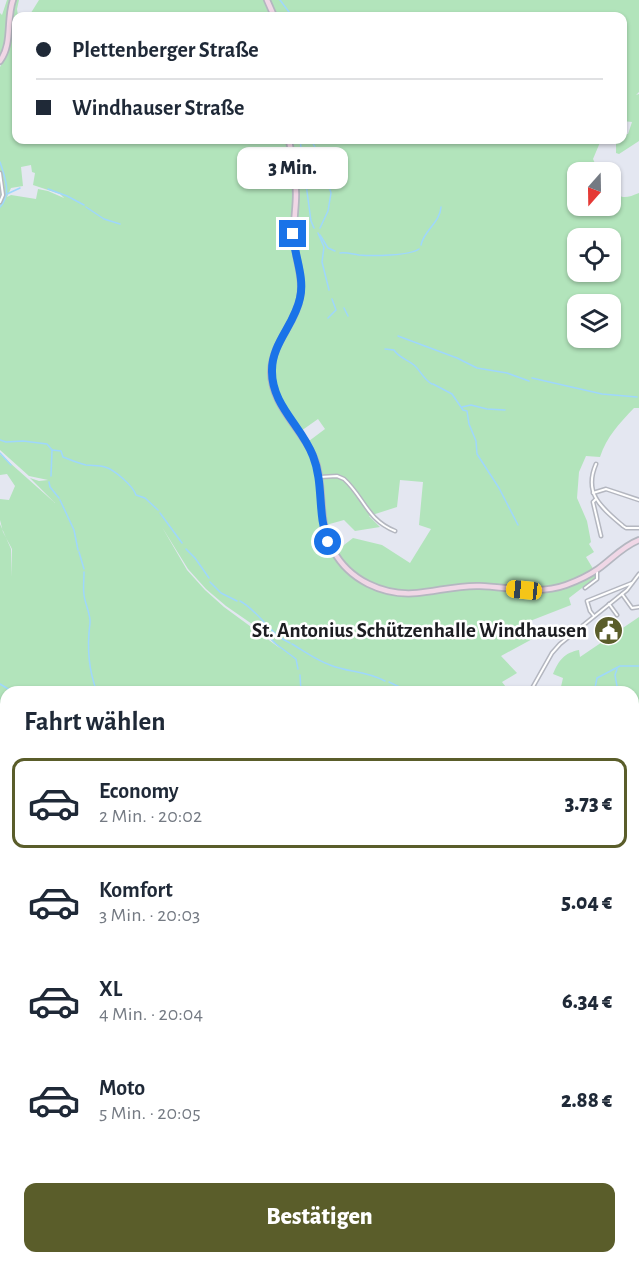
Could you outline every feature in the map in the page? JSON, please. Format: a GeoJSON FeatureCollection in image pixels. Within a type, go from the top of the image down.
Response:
{"type":"FeatureCollection","features":[{"type":"Feature","properties":{"kind":"main road"},"geometry":{"type":"LineString","coordinates":[[0,61],[7,46],[9,15],[13,0]]}},
{"type":"Feature","properties":{"kind":"main road"},"geometry":{"type":"LineString","coordinates":[[291,144],[296,186],[294,241],[301,289],[297,310],[274,354],[272,381],[283,408],[309,447],[319,477],[323,526],[334,553],[344,566],[357,578],[384,590],[414,593],[477,586],[539,590],[563,586],[598,569],[624,548],[639,540]]}},
{"type":"Feature","properties":{"kind":"street"},"geometry":{"type":"LineString","coordinates":[[0,173],[3,195],[0,202]]}},
{"type":"Feature","properties":{"kind":"street"},"geometry":{"type":"LineString","coordinates":[[596,464],[591,478],[596,499],[623,526],[639,528]]}},
{"type":"Feature","properties":{"kind":"street"},"geometry":{"type":"LineString","coordinates":[[319,477],[344,478],[374,518],[380,524],[395,531]]}},
{"type":"Feature","properties":{"kind":"street"},"geometry":{"type":"LineString","coordinates":[[593,493],[606,489],[639,500]]}},
{"type":"Feature","properties":{"kind":"street"},"geometry":{"type":"LineString","coordinates":[[596,499],[593,502],[601,536]]}},
{"type":"Feature","properties":{"kind":"street"},"geometry":{"type":"LineString","coordinates":[[585,588],[597,579],[598,569]]}},
{"type":"Feature","properties":{"kind":"street"},"geometry":{"type":"LineString","coordinates":[[533,686],[552,653],[560,644],[622,594],[639,574]]}},
{"type":"Feature","properties":{"kind":"street"},"geometry":{"type":"LineString","coordinates":[[594,616],[587,601],[632,583]]}},
{"type":"Feature","properties":{"kind":"street"},"geometry":{"type":"LineString","coordinates":[[622,594],[632,608],[639,607]]}},
{"type":"Feature","properties":{"kind":"street"},"geometry":{"type":"LineString","coordinates":[[609,604],[617,615]]}},
{"type":"Feature","properties":{"kind":"green space"},"geometry":{"type":"Polygon","coordinates":[[[7,0],[11,0],[5,43],[0,57],[0,13],[2,15],[7,0]]]}},
{"type":"Feature","properties":{"kind":"green space"},"geometry":{"type":"Polygon","coordinates":[[[15,0],[19,0],[17,12],[13,12],[15,0]]]}},
{"type":"Feature","properties":{"kind":"green space"},"geometry":{"type":"Polygon","coordinates":[[[39,0],[639,0],[639,92],[636,95],[639,94],[639,141],[619,154],[616,153],[616,144],[627,144],[627,134],[632,122],[627,121],[627,12],[32,12],[39,0]]]}},
{"type":"Feature","properties":{"kind":"green space"},"geometry":{"type":"Polygon","coordinates":[[[12,15],[12,144],[599,144],[593,159],[594,162],[567,162],[567,216],[621,216],[621,196],[639,193],[639,408],[634,408],[614,431],[600,457],[586,456],[579,472],[577,498],[587,521],[591,542],[589,544],[594,552],[586,557],[595,572],[595,578],[569,598],[571,605],[530,621],[536,637],[501,656],[517,673],[502,682],[505,686],[0,686],[0,524],[2,529],[0,499],[9,500],[15,486],[7,474],[0,475],[0,454],[55,503],[30,478],[39,481],[48,480],[29,476],[0,450],[0,67],[10,48],[12,15]],[[31,165],[21,167],[23,186],[11,188],[7,197],[11,195],[36,199],[38,189],[64,198],[60,194],[33,185],[35,173],[32,172],[31,165]],[[274,348],[270,365],[270,381],[280,407],[305,446],[311,461],[330,550],[335,552],[353,538],[382,545],[410,563],[431,529],[419,525],[423,482],[400,480],[397,507],[369,516],[380,527],[355,531],[344,520],[326,525],[319,472],[309,441],[325,429],[318,419],[301,431],[278,393],[276,348],[274,348]],[[162,527],[187,570],[205,590],[281,649],[258,628],[206,589],[188,569],[162,527]]]}},
{"type":"Feature","properties":{"kind":"green space"},"geometry":{"type":"Polygon","coordinates":[[[639,617],[639,686],[561,686],[563,678],[553,674],[560,661],[566,655],[579,650],[580,657],[639,617]]]}},
{"type":"Feature","properties":{"kind":"waterway"},"geometry":{"type":"LineString","coordinates":[[280,0],[289,12]]}},
{"type":"Feature","properties":{"kind":"waterway"},"geometry":{"type":"LineString","coordinates":[[301,144],[311,221],[314,228]]}},
{"type":"Feature","properties":{"kind":"waterway"},"geometry":{"type":"LineString","coordinates":[[313,144],[320,156],[331,193],[328,211],[320,228]]}},
{"type":"Feature","properties":{"kind":"waterway"},"geometry":{"type":"LineString","coordinates":[[0,162],[7,191],[0,207]]}},
{"type":"Feature","properties":{"kind":"waterway"},"geometry":{"type":"LineString","coordinates":[[7,194],[20,188]]}},
{"type":"Feature","properties":{"kind":"waterway"},"geometry":{"type":"LineString","coordinates":[[48,189],[84,205]]}},
{"type":"Feature","properties":{"kind":"waterway"},"geometry":{"type":"LineString","coordinates":[[86,207],[104,219],[120,224]]}},
{"type":"Feature","properties":{"kind":"waterway"},"geometry":{"type":"LineString","coordinates":[[421,245],[425,235],[438,218],[441,207]]}},
{"type":"Feature","properties":{"kind":"waterway"},"geometry":{"type":"LineString","coordinates":[[318,233],[324,247],[322,262],[329,290]]}},
{"type":"Feature","properties":{"kind":"waterway"},"geometry":{"type":"LineString","coordinates":[[320,235],[328,248],[335,251]]}},
{"type":"Feature","properties":{"kind":"waterway"},"geometry":{"type":"LineString","coordinates":[[340,253],[390,255],[419,249]]}},
{"type":"Feature","properties":{"kind":"waterway"},"geometry":{"type":"LineString","coordinates":[[328,318],[336,310],[332,299]]}},
{"type":"Feature","properties":{"kind":"waterway"},"geometry":{"type":"LineString","coordinates":[[344,308],[348,316]]}},
{"type":"Feature","properties":{"kind":"waterway"},"geometry":{"type":"LineString","coordinates":[[398,336],[477,368],[507,373],[529,381]]}},
{"type":"Feature","properties":{"kind":"waterway"},"geometry":{"type":"LineString","coordinates":[[385,349],[394,350],[414,365],[432,384]]}},
{"type":"Feature","properties":{"kind":"waterway"},"geometry":{"type":"LineString","coordinates":[[532,378],[602,394],[637,397]]}},
{"type":"Feature","properties":{"kind":"waterway"},"geometry":{"type":"LineString","coordinates":[[433,384],[452,394],[463,410],[467,411],[469,424],[476,441],[477,454],[499,488],[518,525]]}},
{"type":"Feature","properties":{"kind":"waterway"},"geometry":{"type":"LineString","coordinates":[[462,407],[471,405],[505,410]]}},
{"type":"Feature","properties":{"kind":"waterway"},"geometry":{"type":"LineString","coordinates":[[0,440],[47,444],[52,450],[61,451],[63,457],[86,465],[109,469],[128,483],[136,495],[145,498],[158,510]]}},
{"type":"Feature","properties":{"kind":"waterway"},"geometry":{"type":"LineString","coordinates":[[51,476],[52,450]]}},
{"type":"Feature","properties":{"kind":"waterway"},"geometry":{"type":"LineString","coordinates":[[0,453],[11,465]]}},
{"type":"Feature","properties":{"kind":"waterway"},"geometry":{"type":"LineString","coordinates":[[49,482],[50,487],[59,498]]}},
{"type":"Feature","properties":{"kind":"waterway"},"geometry":{"type":"LineString","coordinates":[[60,500],[74,530],[78,550]]}},
{"type":"Feature","properties":{"kind":"waterway"},"geometry":{"type":"LineString","coordinates":[[160,513],[182,543]]}},
{"type":"Feature","properties":{"kind":"waterway"},"geometry":{"type":"LineString","coordinates":[[186,549],[209,578]]}},
{"type":"Feature","properties":{"kind":"waterway"},"geometry":{"type":"LineString","coordinates":[[79,552],[84,569]]}},
{"type":"Feature","properties":{"kind":"waterway"},"geometry":{"type":"LineString","coordinates":[[84,572],[84,595],[90,620],[89,658],[95,686]]}},
{"type":"Feature","properties":{"kind":"waterway"},"geometry":{"type":"LineString","coordinates":[[210,582],[221,593],[237,601]]}},
{"type":"Feature","properties":{"kind":"waterway"},"geometry":{"type":"LineString","coordinates":[[240,601],[276,634],[290,643]]}},
{"type":"Feature","properties":{"kind":"waterway"},"geometry":{"type":"LineString","coordinates":[[263,623],[261,629],[296,659],[298,669]]}},
{"type":"Feature","properties":{"kind":"waterway"},"geometry":{"type":"LineString","coordinates":[[292,644],[337,668],[370,675],[385,681]]}},
{"type":"Feature","properties":{"kind":"waterway"},"geometry":{"type":"LineString","coordinates":[[595,686],[597,678],[620,666],[639,666]]}},
{"type":"Feature","properties":{"kind":"waterway"},"geometry":{"type":"LineString","coordinates":[[617,669],[615,675],[617,686]]}},
{"type":"Feature","properties":{"kind":"waterway"},"geometry":{"type":"LineString","coordinates":[[300,675],[301,686]]}},
{"type":"Feature","properties":{"kind":"waterway"},"geometry":{"type":"LineString","coordinates":[[389,682],[397,686]]}},
{"type":"Feature","properties":{"kind":"place","name":"St. Antonius Schützenhalle Windhausen"},"geometry":{"type":"Point","coordinates":[608,630]}},
{"type":"Feature","properties":{"kind":"route"},"geometry":{"type":"LineString","coordinates":[[293,234],[301,295],[295,314],[274,354],[272,381],[279,401],[304,437],[314,457],[318,469],[323,526],[328,542]]}}]}
